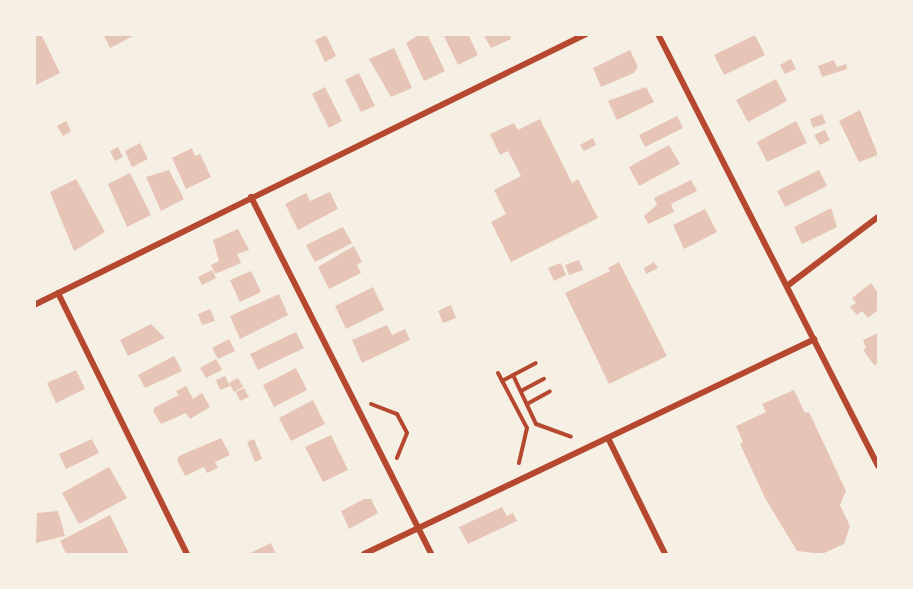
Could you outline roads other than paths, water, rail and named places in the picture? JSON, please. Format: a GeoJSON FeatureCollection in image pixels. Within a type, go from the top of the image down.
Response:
{"type":"FeatureCollection","features":[{"type":"Feature","properties":{"kind":"street"},"geometry":{"type":"LineString","coordinates":[[34,305],[586,34]]}},
{"type":"Feature","properties":{"kind":"street"},"geometry":{"type":"LineString","coordinates":[[658,34],[879,466]]}},
{"type":"Feature","properties":{"kind":"street"},"geometry":{"type":"LineString","coordinates":[[251,197],[431,555]]}},
{"type":"Feature","properties":{"kind":"street"},"geometry":{"type":"LineString","coordinates":[[787,286],[879,217]]}},
{"type":"Feature","properties":{"kind":"street"},"geometry":{"type":"LineString","coordinates":[[58,293],[187,555]]}},
{"type":"Feature","properties":{"kind":"street"},"geometry":{"type":"LineString","coordinates":[[364,555],[814,339]]}},
{"type":"Feature","properties":{"kind":"street"},"geometry":{"type":"LineString","coordinates":[[608,438],[664,555]]}}]}
